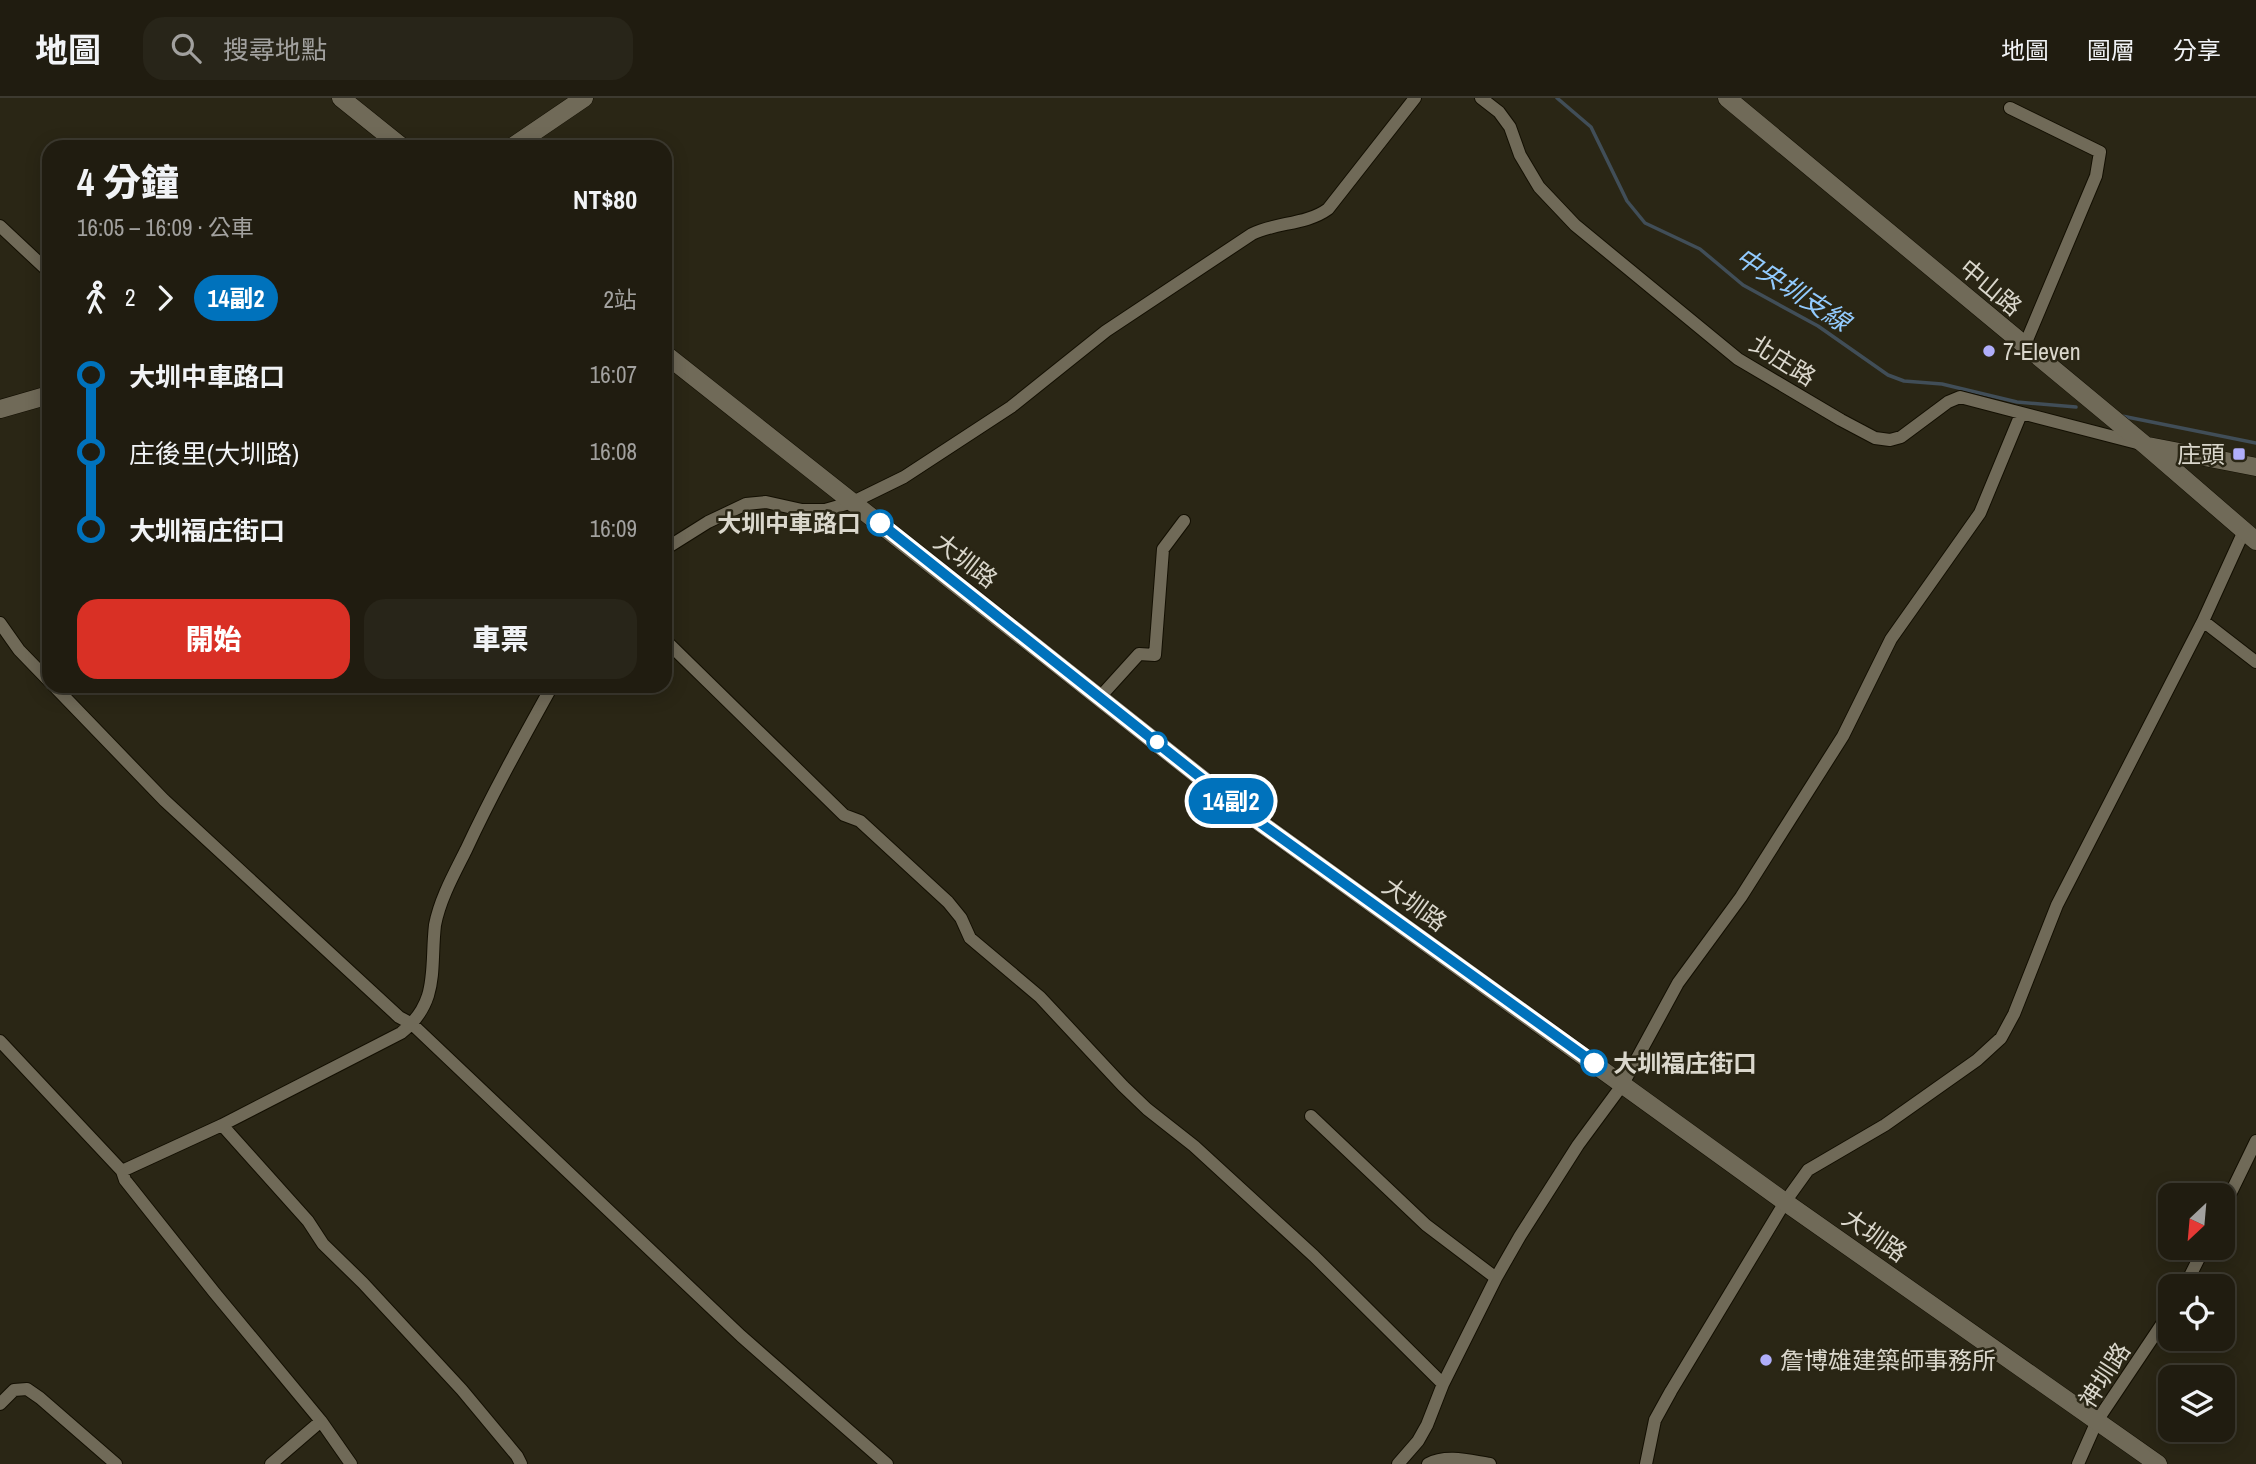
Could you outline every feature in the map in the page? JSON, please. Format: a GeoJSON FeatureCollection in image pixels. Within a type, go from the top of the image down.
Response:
{"type":"FeatureCollection","features":[{"type":"Feature","properties":{"kind":"street"},"geometry":{"type":"LineString","coordinates":[[341,98],[393,140]]}},
{"type":"Feature","properties":{"kind":"street"},"geometry":{"type":"LineString","coordinates":[[522,140],[584,98]]}},
{"type":"Feature","properties":{"kind":"street"},"geometry":{"type":"LineString","coordinates":[[672,545],[708,522],[752,503],[766,502],[817,511],[853,502],[904,477],[1011,407],[1105,331],[1252,234],[1313,218],[1328,209],[1415,98]]}},
{"type":"Feature","properties":{"kind":"street","name":"北庄路"},"geometry":{"type":"LineString","coordinates":[[1481,98],[1499,112],[1510,127],[1520,155],[1539,187],[1575,225],[1738,359],[1875,438],[1890,440],[1901,437],[1948,402],[1960,397],[2145,445]]}},
{"type":"Feature","properties":{"kind":"street","name":"中山路"},"geometry":{"type":"LineString","coordinates":[[1727,98],[2145,445],[2250,536]]}},
{"type":"Feature","properties":{"kind":"street"},"geometry":{"type":"LineString","coordinates":[[2010,108],[2100,152],[2096,176],[2024,346]]}},
{"type":"Feature","properties":{"kind":"street"},"geometry":{"type":"LineString","coordinates":[[0,226],[42,265]]}},
{"type":"Feature","properties":{"kind":"street","name":"大圳路"},"geometry":{"type":"LineString","coordinates":[[672,360],[1234,804],[1785,1202],[2158,1464]]}},
{"type":"Feature","properties":{"kind":"street"},"geometry":{"type":"LineString","coordinates":[[0,409],[42,397]]}},
{"type":"Feature","properties":{"kind":"street"},"geometry":{"type":"LineString","coordinates":[[1398,1464],[1418,1441],[1496,1278],[1566,1164],[1623,1084],[1678,983],[1741,897],[1843,736],[1891,639],[1980,513],[2021,414]]}},
{"type":"Feature","properties":{"kind":"street"},"geometry":{"type":"LineString","coordinates":[[2145,445],[2256,467]]}},
{"type":"Feature","properties":{"kind":"street"},"geometry":{"type":"LineString","coordinates":[[1100,697],[1139,654],[1155,655],[1163,549],[1184,521]]}},
{"type":"Feature","properties":{"kind":"street"},"geometry":{"type":"LineString","coordinates":[[1646,1464],[1655,1420],[1785,1202],[1808,1170],[1885,1125],[1977,1060],[2001,1038],[2014,1014],[2057,905],[2203,621],[2250,536]]}},
{"type":"Feature","properties":{"kind":"street"},"geometry":{"type":"LineString","coordinates":[[2203,621],[2256,662]]}},
{"type":"Feature","properties":{"kind":"street"},"geometry":{"type":"LineString","coordinates":[[0,623],[19,650],[42,674]]}},
{"type":"Feature","properties":{"kind":"street"},"geometry":{"type":"LineString","coordinates":[[672,647],[844,815],[860,821],[948,902],[961,918],[970,938],[1040,997],[1123,1086],[1194,1146],[1314,1256],[1443,1384]]}},
{"type":"Feature","properties":{"kind":"street"},"geometry":{"type":"LineString","coordinates":[[61,693],[164,800],[399,1017],[412,1024],[741,1336],[887,1464]]}},
{"type":"Feature","properties":{"kind":"street"},"geometry":{"type":"LineString","coordinates":[[122,1171],[222,1125],[401,1033],[412,1024],[431,990],[435,925],[445,894],[507,765],[548,693]]}},
{"type":"Feature","properties":{"kind":"street"},"geometry":{"type":"LineString","coordinates":[[0,1041],[122,1171],[125,1180],[321,1421],[351,1464]]}},
{"type":"Feature","properties":{"kind":"street"},"geometry":{"type":"LineString","coordinates":[[1311,1116],[1426,1225],[1496,1278]]}},
{"type":"Feature","properties":{"kind":"street"},"geometry":{"type":"LineString","coordinates":[[222,1125],[308,1221],[323,1244],[462,1390],[521,1464]]}},
{"type":"Feature","properties":{"kind":"street"},"geometry":{"type":"LineString","coordinates":[[2235,1184],[2256,1141]]}},
{"type":"Feature","properties":{"kind":"street","name":"神圳路"},"geometry":{"type":"LineString","coordinates":[[2078,1464],[2097,1421],[2158,1330]]}},
{"type":"Feature","properties":{"kind":"street"},"geometry":{"type":"LineString","coordinates":[[0,1404],[14,1390],[27,1389],[116,1464]]}},
{"type":"Feature","properties":{"kind":"street"},"geometry":{"type":"LineString","coordinates":[[271,1464],[321,1421]]}},
{"type":"Feature","properties":{"kind":"street"},"geometry":{"type":"LineString","coordinates":[[1428,1464],[1437,1459],[1490,1464]]}},
{"type":"Feature","properties":{"kind":"waterway","name":"中央圳支線"},"geometry":{"type":"LineString","coordinates":[[1557,98],[1591,127],[1627,201],[1645,223],[1700,249],[1743,285],[1818,326],[1888,375],[1904,381],[1942,384],[2017,402],[2076,407]]}},
{"type":"Feature","properties":{"kind":"waterway","name":"中央圳支線"},"geometry":{"type":"LineString","coordinates":[[2122,416],[2256,443]]}},
{"type":"Feature","properties":{"kind":"bus line","name":"14副2"},"geometry":{"type":"LineString","coordinates":[[880,523],[1234,804],[1594,1063]]}},
{"type":"Feature","properties":{"kind":"place","name":"7-Eleven"},"geometry":{"type":"Point","coordinates":[1989,351]}},
{"type":"Feature","properties":{"kind":"place","name":"庄頭"},"geometry":{"type":"Point","coordinates":[2239,454]}},
{"type":"Feature","properties":{"kind":"place","name":"大圳中車路口"},"geometry":{"type":"Point","coordinates":[880,523]}},
{"type":"Feature","properties":{"kind":"place","name":"大圳福庄街口"},"geometry":{"type":"Point","coordinates":[1594,1063]}},
{"type":"Feature","properties":{"kind":"place","name":"詹博雄建築師事務所"},"geometry":{"type":"Point","coordinates":[1766,1360]}}]}
